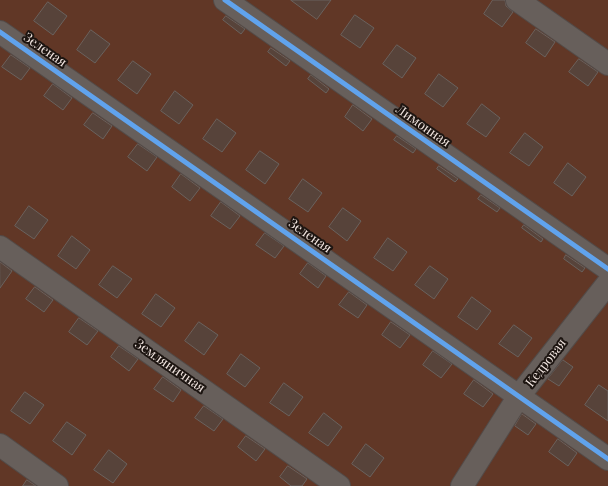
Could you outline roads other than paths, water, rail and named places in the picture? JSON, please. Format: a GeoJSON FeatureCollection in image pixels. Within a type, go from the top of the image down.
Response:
{"type":"FeatureCollection","features":[{"type":"Feature","properties":{"kind":"street","name":"Лимонная"},"geometry":{"type":"LineString","coordinates":[[225,0],[608,269]]}},
{"type":"Feature","properties":{"kind":"street"},"geometry":{"type":"LineString","coordinates":[[517,0],[608,64]]}},
{"type":"Feature","properties":{"kind":"street","name":"Зеленая"},"geometry":{"type":"LineString","coordinates":[[0,32],[608,459]]}},
{"type":"Feature","properties":{"kind":"street","name":"Земляничная"},"geometry":{"type":"LineString","coordinates":[[0,247],[339,486]]}},
{"type":"Feature","properties":{"kind":"street","name":"Кедровая"},"geometry":{"type":"LineString","coordinates":[[462,486],[519,396],[608,283]]}},
{"type":"Feature","properties":{"kind":"street"},"geometry":{"type":"LineString","coordinates":[[0,445],[57,486]]}}]}
